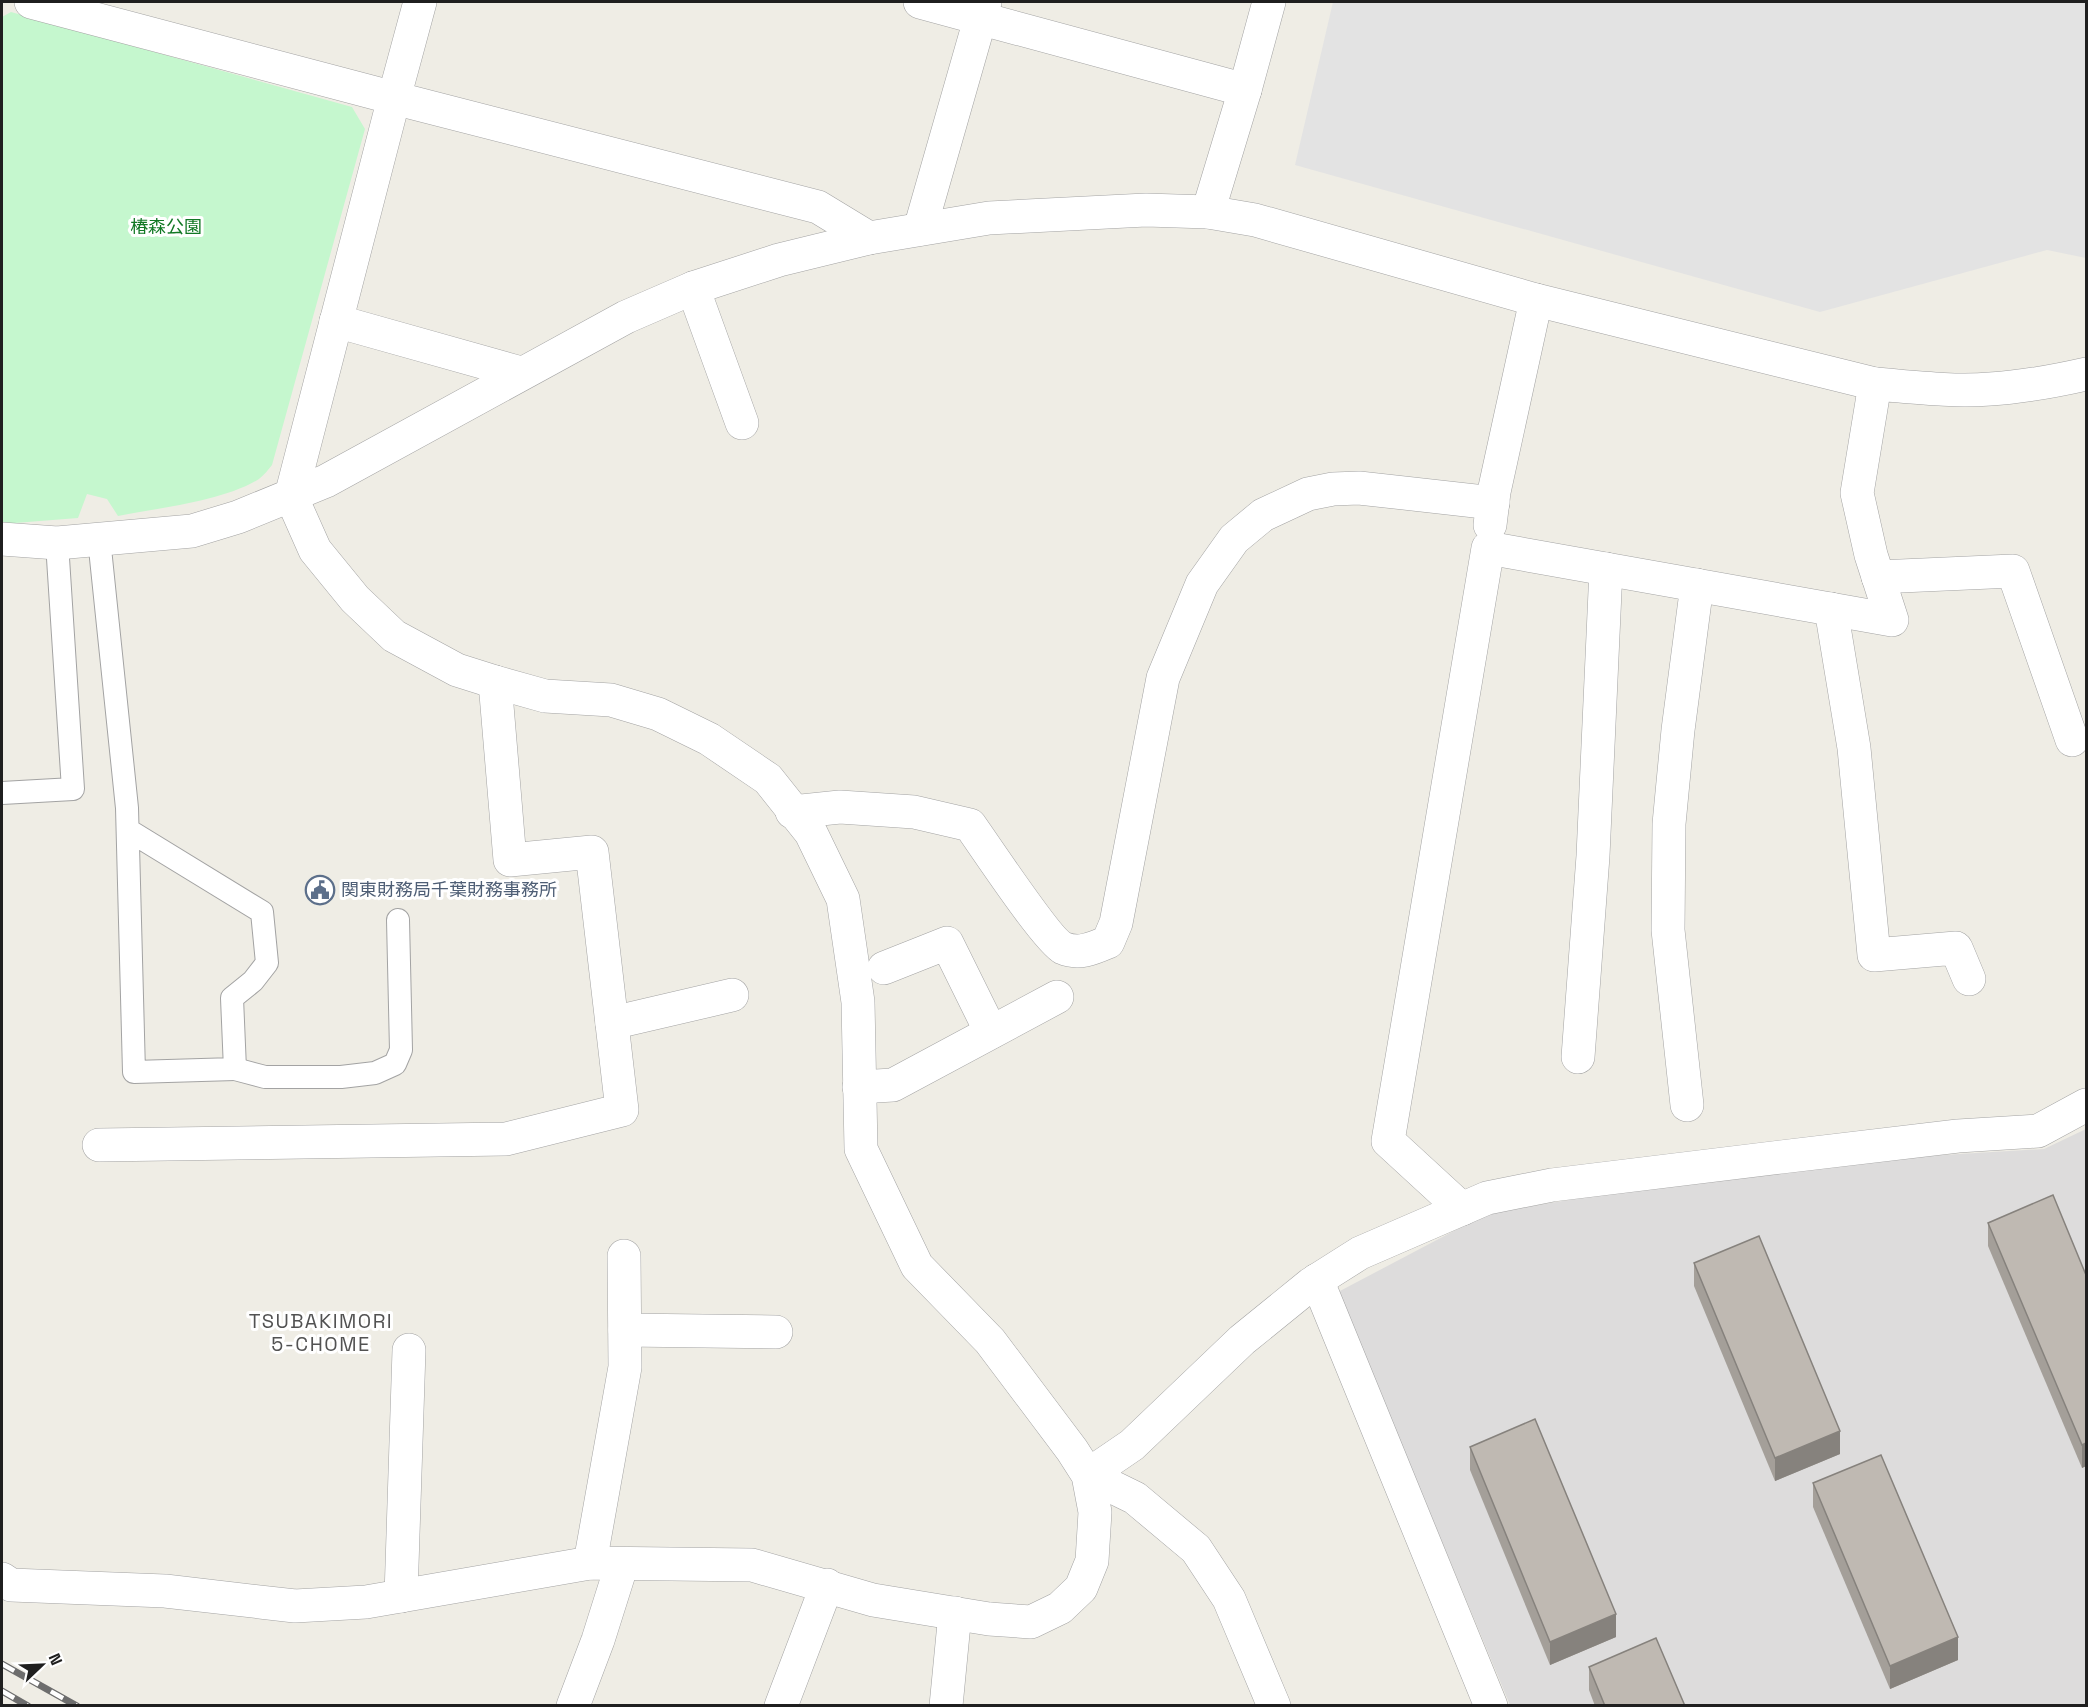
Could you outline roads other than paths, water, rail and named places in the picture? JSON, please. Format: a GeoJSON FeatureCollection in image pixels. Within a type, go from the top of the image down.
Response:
{"type":"FeatureCollection","features":[{"type":"Feature","properties":{"kind":"street"},"geometry":{"type":"LineString","coordinates":[[31,2],[818,207],[869,238]]}},
{"type":"Feature","properties":{"kind":"street"},"geometry":{"type":"LineString","coordinates":[[2,1579],[11,1585],[165,1591],[295,1606],[366,1602],[590,1563],[752,1565],[873,1600],[989,1619],[1031,1622],[1060,1608],[1081,1588],[1092,1561],[1095,1512],[1088,1475],[1072,1450],[990,1341],[916,1266],[861,1149],[858,1002],[843,899],[811,833],[768,779],[709,739],[658,714],[612,700],[544,696],[495,682],[457,670],[394,636],[355,599],[315,550],[291,496],[420,2]]}},
{"type":"Feature","properties":{"kind":"street"},"geometry":{"type":"LineString","coordinates":[[920,2],[983,10],[1245,90]]}},
{"type":"Feature","properties":{"kind":"street"},"geometry":{"type":"LineString","coordinates":[[1208,212],[1269,2]]}},
{"type":"Feature","properties":{"kind":"street"},"geometry":{"type":"LineString","coordinates":[[920,229],[983,10]]}},
{"type":"Feature","properties":{"kind":"street"},"geometry":{"type":"LineString","coordinates":[[2,539],[57,543],[192,531],[238,517],[326,481],[626,317],[693,288],[779,260],[869,238],[989,218],[1146,210],[1208,212],[1256,220],[1536,300],[1875,384],[1930,389],[1989,389],[2054,382],[2086,374]]}},
{"type":"Feature","properties":{"kind":"street"},"geometry":{"type":"LineString","coordinates":[[693,288],[742,423]]}},
{"type":"Feature","properties":{"kind":"street"},"geometry":{"type":"LineString","coordinates":[[1462,1209],[1388,1141],[1488,548],[1492,503],[1536,300]]}},
{"type":"Feature","properties":{"kind":"street"},"geometry":{"type":"LineString","coordinates":[[336,321],[521,373]]}},
{"type":"Feature","properties":{"kind":"street"},"geometry":{"type":"LineString","coordinates":[[1488,548],[1892,620],[1871,555],[1857,493],[1875,384]]}},
{"type":"Feature","properties":{"kind":"street"},"geometry":{"type":"LineString","coordinates":[[792,812],[840,807],[914,812],[970,825],[1046,930],[1062,948],[1084,951],[1108,942],[1116,923],[1163,678],[1202,584],[1234,539],[1263,515],[1308,494],[1332,489],[1359,488],[1492,503]]}},
{"type":"Feature","properties":{"kind":"street"},"geometry":{"type":"LineString","coordinates":[[1578,1057],[1593,856],[1606,569]]}},
{"type":"Feature","properties":{"kind":"street"},"geometry":{"type":"LineString","coordinates":[[1878,577],[2013,571],[2072,740]]}},
{"type":"Feature","properties":{"kind":"street"},"geometry":{"type":"LineString","coordinates":[[1687,1105],[1668,930],[1669,824],[1678,730],[1697,585]]}},
{"type":"Feature","properties":{"kind":"street"},"geometry":{"type":"LineString","coordinates":[[1831,609],[1854,748],[1874,955],[1956,948],[1969,979]]}},
{"type":"Feature","properties":{"kind":"street"},"geometry":{"type":"LineString","coordinates":[[99,1145],[506,1139],[622,1110],[592,852],[510,860],[495,682]]}},
{"type":"Feature","properties":{"kind":"street"},"geometry":{"type":"LineString","coordinates":[[884,968],[947,943],[991,1032]]}},
{"type":"Feature","properties":{"kind":"street"},"geometry":{"type":"LineString","coordinates":[[612,1023],[732,995]]}},
{"type":"Feature","properties":{"kind":"street"},"geometry":{"type":"LineString","coordinates":[[859,1087],[893,1085],[1057,997]]}},
{"type":"Feature","properties":{"kind":"street"},"geometry":{"type":"LineString","coordinates":[[1088,1475],[1132,1445],[1242,1340],[1317,1280],[1360,1253],[1487,1198],[1552,1185],[1958,1136],[2038,1131],[2086,1105]]}},
{"type":"Feature","properties":{"kind":"street"},"geometry":{"type":"LineString","coordinates":[[590,1563],[625,1367],[624,1256]]}},
{"type":"Feature","properties":{"kind":"street"},"geometry":{"type":"LineString","coordinates":[[1317,1280],[1491,1706]]}},
{"type":"Feature","properties":{"kind":"street"},"geometry":{"type":"LineString","coordinates":[[625,1330],[776,1332]]}},
{"type":"Feature","properties":{"kind":"street"},"geometry":{"type":"LineString","coordinates":[[401,1596],[409,1350]]}},
{"type":"Feature","properties":{"kind":"street"},"geometry":{"type":"LineString","coordinates":[[1088,1475],[1135,1498],[1196,1549],[1228,1599],[1274,1706]]}},
{"type":"Feature","properties":{"kind":"street"},"geometry":{"type":"LineString","coordinates":[[573,1706],[598,1640],[622,1564]]}},
{"type":"Feature","properties":{"kind":"street"},"geometry":{"type":"LineString","coordinates":[[781,1706],[827,1586]]}},
{"type":"Feature","properties":{"kind":"street"},"geometry":{"type":"LineString","coordinates":[[946,1706],[955,1613]]}},
{"type":"Feature","properties":{"kind":"lane"},"geometry":{"type":"LineString","coordinates":[[99,539],[128,830],[134,1072],[235,1068],[265,1077],[341,1077],[375,1074],[395,1064],[401,1050],[398,920]]}},
{"type":"Feature","properties":{"kind":"lane"},"geometry":{"type":"LineString","coordinates":[[2,793],[73,789],[57,543]]}},
{"type":"Feature","properties":{"kind":"lane"},"geometry":{"type":"LineString","coordinates":[[128,830],[262,912],[267,963],[253,981],[232,998],[235,1068]]}},
{"type":"Feature","properties":{"kind":"railway"},"geometry":{"type":"LineString","coordinates":[[2,1664],[77,1706]]}},
{"type":"Feature","properties":{"kind":"railway"},"geometry":{"type":"LineString","coordinates":[[2,1691],[28,1706]]}},
{"type":"Feature","properties":{"kind":"place","name":"関東財務局千葉財務事務所"},"geometry":{"type":"Point","coordinates":[320,890]}},
{"type":"Feature","properties":{"kind":"district","name":"TSUBAKIMORI 5-CHOME"},"geometry":{"type":"Point","coordinates":[321,1332]}},
{"type":"Feature","properties":{"kind":"park label","name":"椿森公園"},"geometry":{"type":"Point","coordinates":[166,227]}}]}
